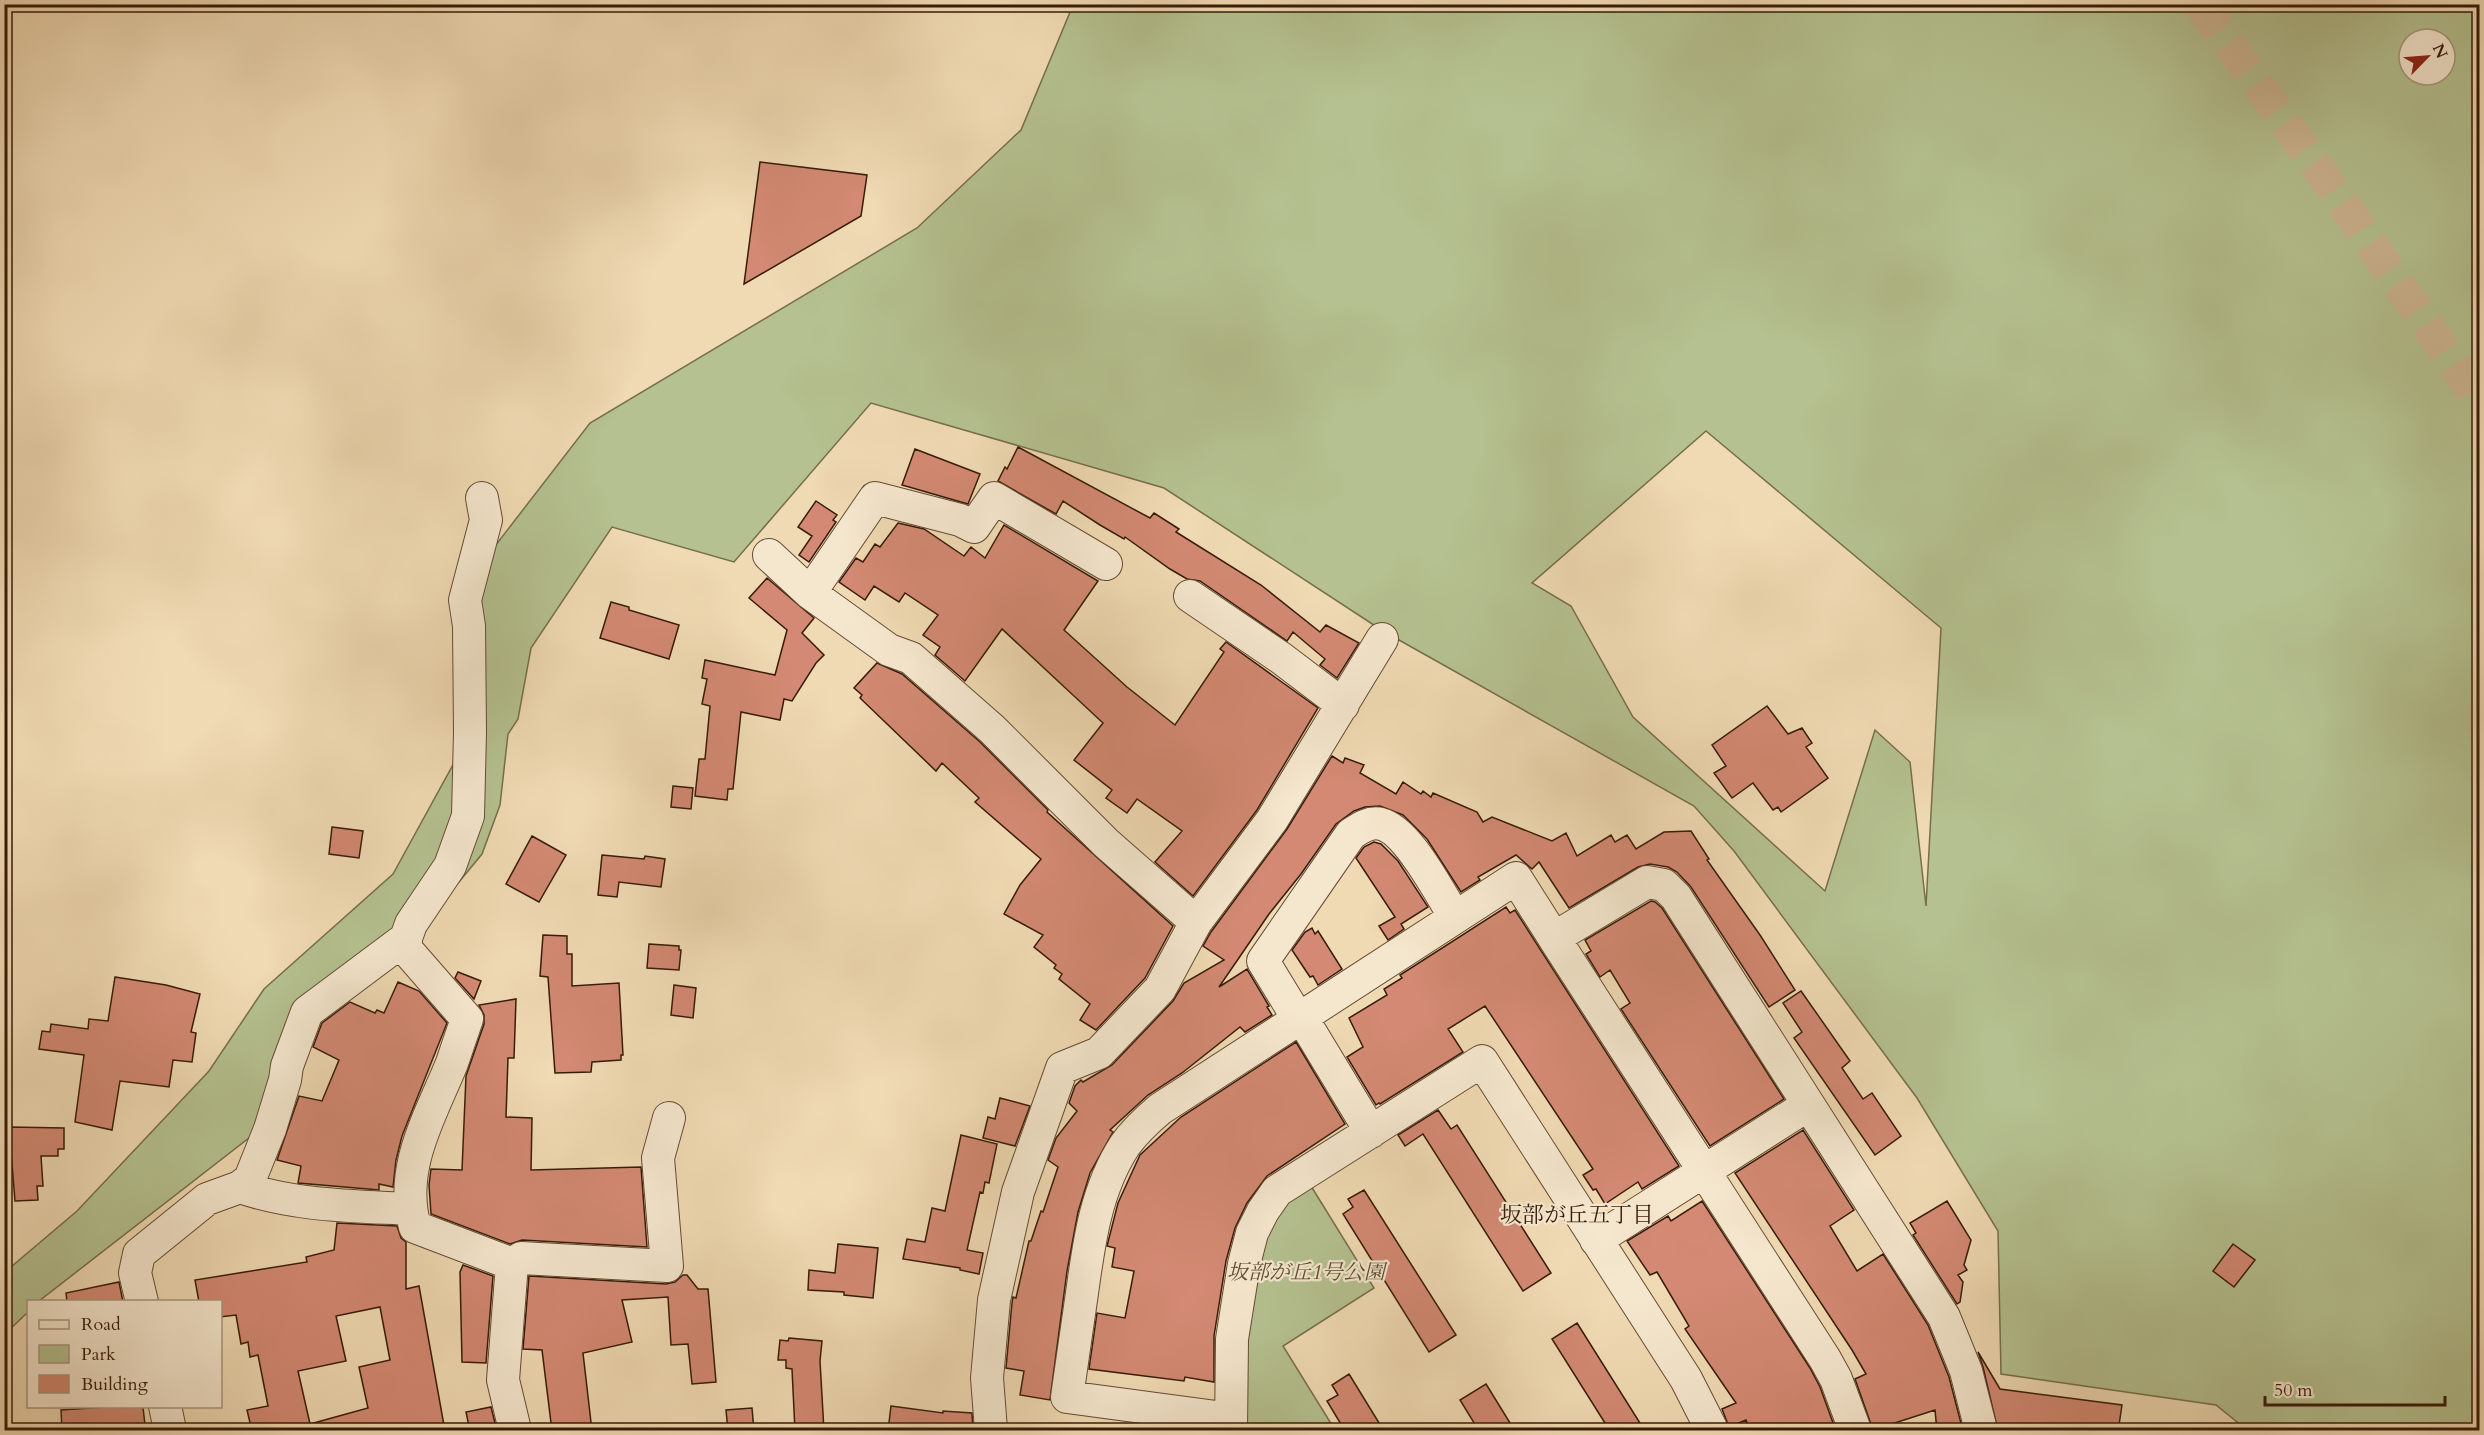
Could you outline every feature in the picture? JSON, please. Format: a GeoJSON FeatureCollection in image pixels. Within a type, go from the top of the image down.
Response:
{"type":"FeatureCollection","features":[{"type":"Feature","properties":{"kind":"street"},"geometry":{"type":"LineString","coordinates":[[482,498],[486,520],[465,600],[469,626],[468,816],[450,866],[411,924],[406,938],[406,949],[467,1019],[452,1063],[427,1118],[414,1158],[410,1209],[416,1227],[512,1264]]}},
{"type":"Feature","properties":{"kind":"street"},"geometry":{"type":"LineString","coordinates":[[810,593],[874,498],[960,520],[974,527],[994,498],[1106,564]]}},
{"type":"Feature","properties":{"kind":"street"},"geometry":{"type":"LineString","coordinates":[[769,555],[810,593],[889,650],[911,658],[992,729],[1106,843],[1196,922]]}},
{"type":"Feature","properties":{"kind":"street"},"geometry":{"type":"LineString","coordinates":[[1190,596],[1281,658],[1343,705]]}},
{"type":"Feature","properties":{"kind":"street"},"geometry":{"type":"LineString","coordinates":[[991,1431],[987,1378],[989,1336],[996,1289],[1018,1192],[1062,1068],[1099,1053],[1160,989],[1196,922],[1272,820],[1382,639]]}},
{"type":"Feature","properties":{"kind":"street"},"geometry":{"type":"LineString","coordinates":[[1371,1132],[1263,961],[1351,834],[1370,824],[1381,824],[1400,835],[1455,917]]}},
{"type":"Feature","properties":{"kind":"street"},"geometry":{"type":"LineString","coordinates":[[1712,1431],[1686,1379],[1482,1061],[1277,1191],[1263,1211],[1252,1233],[1232,1339],[1231,1425],[1067,1397],[1090,1240],[1105,1183],[1125,1145],[1138,1129],[1160,1109],[1196,1083],[1300,1019],[1516,878],[1706,1171],[1836,1379],[1855,1431]]}},
{"type":"Feature","properties":{"kind":"street"},"geometry":{"type":"LineString","coordinates":[[1554,938],[1647,882],[1664,885],[1676,897],[1944,1317],[1966,1371],[1981,1431]]}},
{"type":"Feature","properties":{"kind":"street"},"geometry":{"type":"LineString","coordinates":[[142,1300],[135,1273],[139,1254],[207,1198],[240,1187],[250,1179],[259,1160],[285,1080],[287,1066],[307,1012],[406,938]]}},
{"type":"Feature","properties":{"kind":"street"},"geometry":{"type":"LineString","coordinates":[[1596,1240],[1808,1105]]}},
{"type":"Feature","properties":{"kind":"street"},"geometry":{"type":"LineString","coordinates":[[515,1431],[503,1380],[512,1264],[520,1258],[667,1266],[658,1158],[669,1118]]}},
{"type":"Feature","properties":{"kind":"street"},"geometry":{"type":"LineString","coordinates":[[240,1187],[261,1194],[328,1205],[410,1209]]}},
{"type":"Feature","properties":{"kind":"street"},"geometry":{"type":"LineString","coordinates":[[165,1408],[170,1431]]}},
{"type":"Feature","properties":{"kind":"green space"},"geometry":{"type":"Polygon","coordinates":[[[1073,5],[2479,5],[2479,1430],[2247,1430],[2216,1405],[2001,1374],[1998,1231],[1917,1098],[1734,851],[1694,806],[1383,631],[1164,488],[871,403],[734,562],[612,527],[531,648],[518,719],[508,734],[500,805],[482,854],[459,882],[304,1006],[254,1134],[40,1300],[27,1300],[27,1313],[5,1334],[5,1272],[77,1211],[209,1071],[264,989],[393,874],[460,752],[485,559],[590,423],[917,228],[1021,130],[1073,5]],[[1706,431],[1532,583],[1571,606],[1633,717],[1825,891],[1875,730],[1910,762],[1926,906],[1941,628],[1706,431]]]}},
{"type":"Feature","properties":{"kind":"green space","name":"坂部が丘1号公園"},"geometry":{"type":"Polygon","coordinates":[[[1311,1186],[1374,1288],[1283,1346],[1335,1430],[1243,1430],[1244,1341],[1263,1238],[1287,1203],[1311,1186]]]}},
{"type":"Feature","properties":{"kind":"building"},"geometry":{"type":"Polygon","coordinates":[[[760,162],[867,175],[861,216],[744,284],[760,162]]]}},
{"type":"Feature","properties":{"kind":"building"},"geometry":{"type":"Polygon","coordinates":[[[1018,447],[1150,518],[1154,513],[1179,529],[1176,532],[1261,585],[1320,632],[1326,625],[1359,643],[1337,678],[1320,665],[1325,659],[1293,632],[1287,641],[1200,581],[1187,579],[1125,537],[1124,539],[1063,501],[1056,514],[998,481],[1018,447]]]}},
{"type":"Feature","properties":{"kind":"building"},"geometry":{"type":"Polygon","coordinates":[[[915,449],[980,474],[968,504],[902,485],[915,449]]]}},
{"type":"Feature","properties":{"kind":"building"},"geometry":{"type":"Polygon","coordinates":[[[816,501],[837,515],[833,520],[836,522],[809,562],[799,555],[812,536],[798,527],[816,501]]]}},
{"type":"Feature","properties":{"kind":"building"},"geometry":{"type":"Polygon","coordinates":[[[898,523],[924,529],[964,556],[971,547],[985,558],[1004,525],[1098,581],[1064,630],[1127,687],[1175,725],[1224,652],[1220,649],[1226,642],[1318,708],[1257,810],[1193,896],[1155,862],[1182,831],[1137,799],[1127,813],[1106,798],[1112,790],[1074,760],[1103,723],[1002,629],[965,681],[935,655],[940,647],[923,635],[938,615],[905,593],[899,602],[874,586],[865,600],[839,582],[856,558],[863,562],[875,544],[880,547],[898,523]]]}},
{"type":"Feature","properties":{"kind":"building"},"geometry":{"type":"Polygon","coordinates":[[[767,578],[814,618],[802,633],[824,655],[816,663],[792,701],[784,699],[780,720],[741,712],[733,789],[728,789],[727,800],[695,796],[699,759],[705,759],[710,706],[702,704],[707,679],[702,678],[705,660],[775,675],[787,630],[749,598],[767,578]]]}},
{"type":"Feature","properties":{"kind":"building"},"geometry":{"type":"Polygon","coordinates":[[[611,602],[629,607],[629,610],[679,625],[669,659],[600,638],[611,602]]]}},
{"type":"Feature","properties":{"kind":"building"},"geometry":{"type":"Polygon","coordinates":[[[877,663],[902,674],[980,742],[1048,810],[1047,812],[1173,926],[1145,978],[1096,1030],[1080,1020],[1090,1004],[1059,979],[1062,974],[1054,968],[1056,965],[1034,947],[1043,935],[1004,914],[1020,885],[1041,859],[975,802],[979,798],[942,763],[936,771],[860,698],[862,695],[854,688],[877,663]]]}},
{"type":"Feature","properties":{"kind":"building"},"geometry":{"type":"Polygon","coordinates":[[[1767,706],[1788,734],[1802,728],[1812,743],[1806,747],[1828,778],[1781,812],[1778,807],[1773,810],[1753,783],[1732,798],[1714,773],[1726,766],[1712,745],[1767,706]]]}},
{"type":"Feature","properties":{"kind":"building"},"geometry":{"type":"Polygon","coordinates":[[[1332,756],[1343,763],[1345,758],[1364,765],[1360,773],[1396,794],[1403,782],[1421,794],[1423,791],[1431,797],[1433,793],[1477,812],[1483,822],[1492,817],[1552,841],[1566,833],[1577,856],[1611,835],[1615,842],[1627,835],[1636,849],[1664,832],[1691,831],[1709,859],[1707,860],[1760,935],[1795,990],[1769,1007],[1691,887],[1677,872],[1668,867],[1650,864],[1638,867],[1569,908],[1539,862],[1532,869],[1516,855],[1478,877],[1480,880],[1461,892],[1427,839],[1403,815],[1380,806],[1365,807],[1354,811],[1336,824],[1269,914],[1219,987],[1247,969],[1272,1015],[1245,1032],[1240,1027],[1182,1073],[1148,1095],[1110,1130],[1113,1132],[1090,1173],[1078,1212],[1067,1271],[1050,1400],[1020,1395],[1024,1371],[1006,1368],[1013,1297],[1016,1298],[1029,1241],[1031,1241],[1041,1211],[1043,1212],[1058,1167],[1048,1160],[1056,1138],[1077,1111],[1069,1103],[1075,1086],[1081,1080],[1083,1082],[1112,1065],[1173,1001],[1184,983],[1224,960],[1203,946],[1287,829],[1332,756]]]}},
{"type":"Feature","properties":{"kind":"building"},"geometry":{"type":"Polygon","coordinates":[[[673,786],[693,788],[691,809],[671,807],[673,786]]]}},
{"type":"Feature","properties":{"kind":"building"},"geometry":{"type":"Polygon","coordinates":[[[332,827],[363,831],[359,858],[329,854],[332,827]]]}},
{"type":"Feature","properties":{"kind":"building"},"geometry":{"type":"Polygon","coordinates":[[[532,836],[566,855],[539,902],[506,884],[532,836]]]}},
{"type":"Feature","properties":{"kind":"building"},"geometry":{"type":"Polygon","coordinates":[[[1374,842],[1381,844],[1398,861],[1428,907],[1401,924],[1404,929],[1388,940],[1379,926],[1395,917],[1356,858],[1364,847],[1374,842]]]}},
{"type":"Feature","properties":{"kind":"building"},"geometry":{"type":"Polygon","coordinates":[[[602,855],[665,859],[661,887],[619,882],[617,897],[598,895],[602,855]]]}},
{"type":"Feature","properties":{"kind":"building"},"geometry":{"type":"Polygon","coordinates":[[[1651,901],[1662,908],[1784,1099],[1710,1146],[1621,1009],[1630,1003],[1610,970],[1600,977],[1586,954],[1591,951],[1585,940],[1651,901]]]}},
{"type":"Feature","properties":{"kind":"building"},"geometry":{"type":"Polygon","coordinates":[[[1506,907],[1510,913],[1515,910],[1679,1166],[1642,1189],[1638,1182],[1605,1204],[1596,1189],[1593,1190],[1583,1175],[1593,1169],[1485,1006],[1448,1029],[1463,1052],[1380,1104],[1376,1105],[1347,1057],[1363,1047],[1349,1018],[1387,995],[1384,989],[1402,978],[1400,975],[1506,907]]]}},
{"type":"Feature","properties":{"kind":"building"},"geometry":{"type":"Polygon","coordinates":[[[1312,928],[1315,934],[1318,931],[1342,969],[1318,985],[1292,950],[1305,932],[1312,928]]]}},
{"type":"Feature","properties":{"kind":"building"},"geometry":{"type":"Polygon","coordinates":[[[543,935],[567,936],[567,954],[572,954],[572,986],[619,983],[623,1055],[621,1055],[621,1060],[592,1062],[591,1072],[555,1073],[548,977],[540,976],[543,935]]]}},
{"type":"Feature","properties":{"kind":"building"},"geometry":{"type":"Polygon","coordinates":[[[649,944],[679,946],[681,950],[679,970],[647,968],[649,944]]]}},
{"type":"Feature","properties":{"kind":"building"},"geometry":{"type":"Polygon","coordinates":[[[458,972],[481,981],[474,999],[455,978],[458,972]]]}},
{"type":"Feature","properties":{"kind":"building"},"geometry":{"type":"Polygon","coordinates":[[[115,977],[166,985],[200,994],[191,1032],[196,1033],[192,1062],[173,1060],[169,1087],[120,1081],[112,1130],[75,1122],[84,1055],[39,1049],[42,1031],[50,1032],[51,1024],[88,1029],[89,1019],[108,1021],[115,977]]]}},
{"type":"Feature","properties":{"kind":"building"},"geometry":{"type":"Polygon","coordinates":[[[398,982],[419,991],[447,1023],[402,1136],[393,1187],[379,1184],[379,1190],[298,1183],[301,1166],[277,1160],[299,1096],[322,1101],[339,1060],[313,1047],[322,1023],[350,1002],[375,1013],[377,1010],[384,1013],[398,982]]]}},
{"type":"Feature","properties":{"kind":"building"},"geometry":{"type":"Polygon","coordinates":[[[674,985],[696,988],[693,1018],[671,1015],[674,985]]]}},
{"type":"Feature","properties":{"kind":"building"},"geometry":{"type":"Polygon","coordinates":[[[1801,991],[1850,1061],[1842,1068],[1863,1099],[1872,1093],[1901,1136],[1875,1155],[1794,1038],[1802,1032],[1783,1003],[1801,991]]]}},
{"type":"Feature","properties":{"kind":"building"},"geometry":{"type":"Polygon","coordinates":[[[516,999],[514,1058],[508,1058],[506,1117],[532,1118],[531,1170],[641,1167],[647,1247],[522,1240],[510,1244],[431,1214],[429,1185],[431,1169],[462,1170],[466,1076],[484,1024],[484,1015],[479,1005],[516,999]]]}},
{"type":"Feature","properties":{"kind":"building"},"geometry":{"type":"Polygon","coordinates":[[[1296,1042],[1345,1124],[1267,1176],[1247,1203],[1235,1228],[1226,1261],[1214,1336],[1214,1382],[1185,1377],[1184,1381],[1089,1369],[1097,1313],[1125,1318],[1134,1271],[1112,1267],[1115,1248],[1107,1246],[1118,1203],[1140,1155],[1181,1117],[1296,1042]]]}},
{"type":"Feature","properties":{"kind":"building"},"geometry":{"type":"Polygon","coordinates":[[[1000,1098],[1030,1106],[1015,1146],[983,1138],[988,1117],[995,1119],[1000,1098]]]}},
{"type":"Feature","properties":{"kind":"building"},"geometry":{"type":"Polygon","coordinates":[[[1438,1110],[1451,1129],[1457,1125],[1551,1273],[1523,1291],[1423,1134],[1405,1146],[1398,1135],[1438,1110]]]}},
{"type":"Feature","properties":{"kind":"building"},"geometry":{"type":"Polygon","coordinates":[[[9,1127],[64,1128],[64,1149],[58,1149],[58,1156],[41,1156],[43,1186],[37,1186],[38,1200],[15,1201],[9,1127]]]}},
{"type":"Feature","properties":{"kind":"building"},"geometry":{"type":"Polygon","coordinates":[[[1803,1130],[1854,1210],[1830,1226],[1857,1271],[1883,1254],[1928,1325],[1949,1377],[1963,1431],[1937,1431],[1935,1410],[1873,1430],[1855,1379],[1866,1374],[1735,1173],[1803,1130]]]}},
{"type":"Feature","properties":{"kind":"building"},"geometry":{"type":"Polygon","coordinates":[[[961,1135],[997,1144],[989,1183],[985,1182],[983,1193],[980,1192],[967,1250],[983,1253],[979,1274],[960,1270],[960,1268],[903,1259],[907,1239],[925,1242],[932,1208],[945,1211],[961,1135]]]}},
{"type":"Feature","properties":{"kind":"building"},"geometry":{"type":"Polygon","coordinates":[[[1364,1190],[1456,1335],[1429,1352],[1343,1214],[1353,1207],[1348,1199],[1364,1190]]]}},
{"type":"Feature","properties":{"kind":"building"},"geometry":{"type":"Polygon","coordinates":[[[1702,1201],[1810,1368],[1820,1387],[1836,1431],[1750,1431],[1746,1420],[1729,1427],[1722,1409],[1736,1403],[1685,1329],[1689,1326],[1657,1272],[1650,1275],[1627,1241],[1668,1216],[1671,1221],[1702,1201]]]}},
{"type":"Feature","properties":{"kind":"building"},"geometry":{"type":"Polygon","coordinates":[[[1947,1201],[1971,1240],[1964,1265],[1967,1270],[1958,1275],[1963,1282],[1960,1302],[1957,1304],[1913,1235],[1916,1233],[1910,1223],[1947,1201]]]}},
{"type":"Feature","properties":{"kind":"building"},"geometry":{"type":"Polygon","coordinates":[[[337,1223],[397,1226],[401,1238],[406,1242],[406,1289],[419,1286],[445,1431],[252,1431],[247,1410],[268,1406],[258,1355],[250,1357],[248,1342],[241,1344],[236,1315],[222,1317],[222,1300],[199,1300],[195,1280],[307,1262],[306,1257],[334,1250],[337,1223]],[[380,1307],[336,1316],[346,1361],[298,1371],[310,1424],[368,1408],[359,1367],[390,1360],[380,1307]]]}},
{"type":"Feature","properties":{"kind":"building"},"geometry":{"type":"Polygon","coordinates":[[[838,1244],[878,1248],[873,1298],[844,1295],[844,1292],[808,1290],[809,1270],[835,1273],[838,1244]]]}},
{"type":"Feature","properties":{"kind":"building"},"geometry":{"type":"Polygon","coordinates":[[[2233,1244],[2255,1260],[2234,1287],[2213,1271],[2233,1244]]]}},
{"type":"Feature","properties":{"kind":"building"},"geometry":{"type":"Polygon","coordinates":[[[463,1265],[493,1276],[486,1363],[462,1362],[460,1272],[463,1265]]]}},
{"type":"Feature","properties":{"kind":"building"},"geometry":{"type":"Polygon","coordinates":[[[683,1275],[687,1275],[698,1289],[708,1289],[716,1382],[692,1384],[688,1344],[671,1345],[668,1297],[622,1300],[632,1342],[583,1353],[592,1431],[552,1431],[542,1350],[523,1349],[529,1276],[666,1284],[675,1282],[683,1275]]]}},
{"type":"Feature","properties":{"kind":"building"},"geometry":{"type":"Polygon","coordinates":[[[119,1282],[123,1300],[67,1300],[66,1293],[119,1282]]]}},
{"type":"Feature","properties":{"kind":"building"},"geometry":{"type":"Polygon","coordinates":[[[1577,1323],[1645,1431],[1610,1431],[1552,1339],[1577,1323]]]}},
{"type":"Feature","properties":{"kind":"building"},"geometry":{"type":"Polygon","coordinates":[[[789,1338],[822,1341],[820,1361],[824,1431],[795,1431],[792,1369],[786,1368],[786,1360],[778,1360],[780,1340],[788,1341],[789,1338]]]}},
{"type":"Feature","properties":{"kind":"building"},"geometry":{"type":"Polygon","coordinates":[[[1978,1352],[2000,1389],[2122,1405],[2119,1425],[2109,1424],[2109,1431],[1998,1431],[1978,1352]]]}},
{"type":"Feature","properties":{"kind":"building"},"geometry":{"type":"Polygon","coordinates":[[[1349,1374],[1384,1431],[1345,1431],[1327,1401],[1338,1395],[1332,1385],[1349,1374]]]}},
{"type":"Feature","properties":{"kind":"building"},"geometry":{"type":"Polygon","coordinates":[[[1486,1384],[1515,1431],[1479,1431],[1460,1400],[1486,1384]]]}},
{"type":"Feature","properties":{"kind":"building"},"geometry":{"type":"Polygon","coordinates":[[[891,1406],[943,1413],[943,1411],[972,1413],[973,1431],[888,1431],[891,1406]]]}},
{"type":"Feature","properties":{"kind":"building"},"geometry":{"type":"Polygon","coordinates":[[[491,1407],[497,1431],[470,1431],[466,1412],[491,1407]]]}},
{"type":"Feature","properties":{"kind":"building"},"geometry":{"type":"Polygon","coordinates":[[[143,1408],[145,1425],[138,1426],[139,1431],[62,1431],[61,1410],[143,1408]]]}},
{"type":"Feature","properties":{"kind":"building"},"geometry":{"type":"Polygon","coordinates":[[[752,1408],[754,1431],[728,1431],[726,1410],[752,1408]]]}},
{"type":"Feature","properties":{"kind":"tunnel"},"geometry":{"type":"LineString","coordinates":[[2200,4],[2340,199],[2480,402]]}},
{"type":"Feature","properties":{"kind":"district","name":"坂部が丘五丁目"},"geometry":{"type":"Point","coordinates":[1577,1214]}}]}
